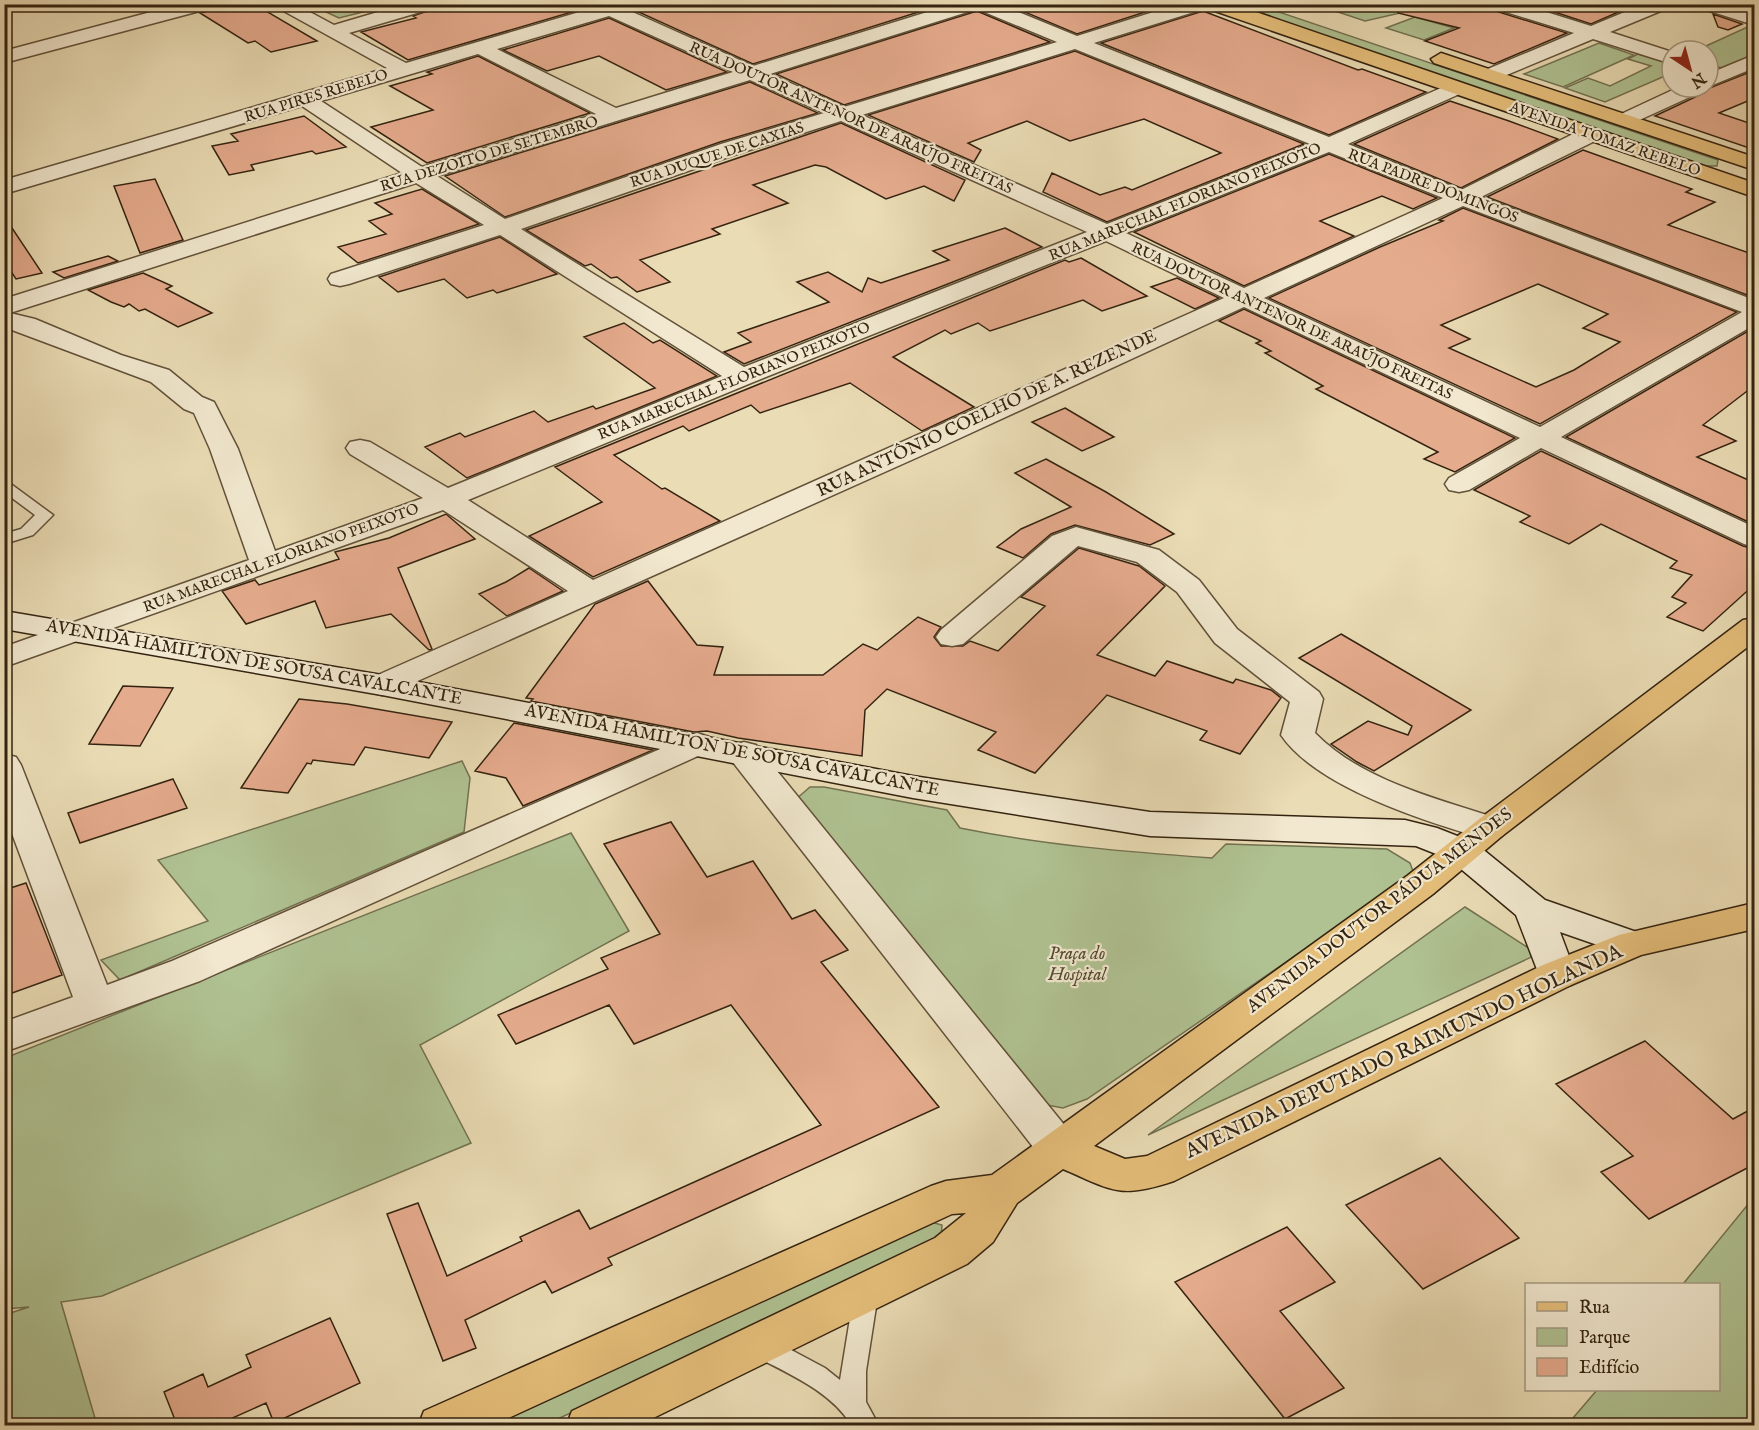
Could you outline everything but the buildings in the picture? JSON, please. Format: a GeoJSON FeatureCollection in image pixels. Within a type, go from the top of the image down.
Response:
{"type":"FeatureCollection","features":[{"type":"Feature","properties":{"kind":"main road","name":"AVENIDA TOMAZ REBELO"},"geometry":{"type":"LineString","coordinates":[[1213,4],[1589,135],[1755,190]]}},
{"type":"Feature","properties":{"kind":"main road","name":"AVENIDA TOMAZ REBELO"},"geometry":{"type":"LineString","coordinates":[[1422,53],[1626,119],[1755,164]]}},
{"type":"Feature","properties":{"kind":"main road"},"geometry":{"type":"LineString","coordinates":[[1707,174],[1727,165],[1731,158],[1728,155]]}},
{"type":"Feature","properties":{"kind":"main road","name":"AVENIDA DOUTOR PÁDUA MENDES"},"geometry":{"type":"LineString","coordinates":[[866,1294],[951,1251],[978,1230],[1002,1191],[1420,885],[1490,828],[1755,627]]}},
{"type":"Feature","properties":{"kind":"main road","name":"AVENIDA DEPUTADO RAIMUNDO HOLANDA"},"geometry":{"type":"LineString","coordinates":[[1059,1149],[1122,1176],[1159,1169],[1557,975],[1632,945],[1755,916]]}},
{"type":"Feature","properties":{"kind":"main road","name":"AVENIDA DOUTOR PÁDUA MENDES"},"geometry":{"type":"LineString","coordinates":[[441,1425],[946,1198],[1002,1191]]}},
{"type":"Feature","properties":{"kind":"main road"},"geometry":{"type":"LineString","coordinates":[[589,1425],[866,1294]]}},
{"type":"Feature","properties":{"kind":"street"},"geometry":{"type":"LineString","coordinates":[[4,57],[204,4]]}},
{"type":"Feature","properties":{"kind":"street"},"geometry":{"type":"LineString","coordinates":[[280,4],[405,70]]}},
{"type":"Feature","properties":{"kind":"street"},"geometry":{"type":"LineString","coordinates":[[331,32],[427,4]]}},
{"type":"Feature","properties":{"kind":"street","name":"RUA DEZOITO DE SETEMBRO"},"geometry":{"type":"LineString","coordinates":[[4,307],[232,231],[421,176],[974,4]]}},
{"type":"Feature","properties":{"kind":"street","name":"RUA PADRE DOMINGOS"},"geometry":{"type":"LineString","coordinates":[[981,4],[1462,198],[1755,308]]}},
{"type":"Feature","properties":{"kind":"street","name":"RUA DUQUE DE CAXIAS"},"geometry":{"type":"LineString","coordinates":[[340,279],[503,227],[729,149],[1200,4]]}},
{"type":"Feature","properties":{"kind":"street"},"geometry":{"type":"LineString","coordinates":[[1500,4],[1660,54]]}},
{"type":"Feature","properties":{"kind":"street"},"geometry":{"type":"LineString","coordinates":[[1490,75],[1661,4]]}},
{"type":"Feature","properties":{"kind":"street"},"geometry":{"type":"LineString","coordinates":[[1707,4],[1755,19]]}},
{"type":"Feature","properties":{"kind":"street","name":"RUA DOUTOR ANTENOR DE ARAÚJO FREITAS"},"geometry":{"type":"LineString","coordinates":[[612,6],[752,74],[1107,233],[1539,439],[1755,538]]}},
{"type":"Feature","properties":{"kind":"street","name":"RUA PIRES REBELO"},"geometry":{"type":"LineString","coordinates":[[4,187],[481,48],[612,6]]}},
{"type":"Feature","properties":{"kind":"street"},"geometry":{"type":"LineString","coordinates":[[481,48],[615,115]]}},
{"type":"Feature","properties":{"kind":"street"},"geometry":{"type":"LineString","coordinates":[[1720,73],[1755,61]]}},
{"type":"Feature","properties":{"kind":"street"},"geometry":{"type":"LineString","coordinates":[[1720,76],[1755,84]]}},
{"type":"Feature","properties":{"kind":"street","name":"RUA MARECHAL FLORIANO PEIXOTO"},"geometry":{"type":"LineString","coordinates":[[4,658],[444,500],[742,377],[1328,145],[1457,88]]}},
{"type":"Feature","properties":{"kind":"street"},"geometry":{"type":"LineString","coordinates":[[1626,119],[1670,99]]}},
{"type":"Feature","properties":{"kind":"street"},"geometry":{"type":"LineString","coordinates":[[306,100],[421,176],[742,377]]}},
{"type":"Feature","properties":{"kind":"street","name":"RUA ANTÔNIO COELHO DE A. REZENDE"},"geometry":{"type":"LineString","coordinates":[[382,685],[935,439],[1462,198],[1589,135]]}},
{"type":"Feature","properties":{"kind":"street"},"geometry":{"type":"LineString","coordinates":[[1459,484],[1755,315]]}},
{"type":"Feature","properties":{"kind":"street"},"geometry":{"type":"LineString","coordinates":[[4,319],[26,324],[112,360],[160,376],[193,403],[205,408],[224,449],[265,564]]}},
{"type":"Feature","properties":{"kind":"street"},"geometry":{"type":"LineString","coordinates":[[360,448],[444,500],[482,520],[507,540],[591,592]]}},
{"type":"Feature","properties":{"kind":"street"},"geometry":{"type":"LineString","coordinates":[[952,638],[1062,542],[1076,536],[1148,556],[1188,586],[1226,636],[1269,672],[1307,699],[1298,735],[1307,747],[1365,783],[1490,828]]}},
{"type":"Feature","properties":{"kind":"street","name":"AVENIDA HAMILTON DE SOUSA CAVALCANTE"},"geometry":{"type":"LineString","coordinates":[[4,620],[382,685],[913,787],[1150,824],[1405,832],[1424,836],[1462,851],[1532,909]]}},
{"type":"Feature","properties":{"kind":"street"},"geometry":{"type":"LineString","coordinates":[[4,1038],[186,970],[697,744]]}},
{"type":"Feature","properties":{"kind":"street"},"geometry":{"type":"LineString","coordinates":[[744,753],[1059,1149]]}},
{"type":"Feature","properties":{"kind":"street"},"geometry":{"type":"LineString","coordinates":[[4,765],[95,1003]]}},
{"type":"Feature","properties":{"kind":"street"},"geometry":{"type":"LineString","coordinates":[[1532,909],[1632,945]]}},
{"type":"Feature","properties":{"kind":"street"},"geometry":{"type":"LineString","coordinates":[[1532,909],[1557,975]]}},
{"type":"Feature","properties":{"kind":"lane"},"geometry":{"type":"LineString","coordinates":[[4,484],[45,515],[27,532],[4,539]]}},
{"type":"Feature","properties":{"kind":"lane"},"geometry":{"type":"LineString","coordinates":[[859,1415],[853,1371],[866,1294]]}},
{"type":"Feature","properties":{"kind":"lane"},"geometry":{"type":"LineString","coordinates":[[758,1346],[816,1376],[859,1415]]}},
{"type":"Feature","properties":{"kind":"green space"},"geometry":{"type":"Polygon","coordinates":[[[1324,4],[1398,5],[1409,11],[1365,21],[1320,6],[1324,4]]]}},
{"type":"Feature","properties":{"kind":"green space"},"geometry":{"type":"Polygon","coordinates":[[[311,5],[391,5],[339,18],[311,5]]]}},
{"type":"Feature","properties":{"kind":"green space"},"geometry":{"type":"Polygon","coordinates":[[[1223,5],[1258,5],[1718,160],[1717,166],[1704,166],[1223,5]]]}},
{"type":"Feature","properties":{"kind":"green space"},"geometry":{"type":"Polygon","coordinates":[[[1415,17],[1454,28],[1424,40],[1386,28],[1415,17]]]}},
{"type":"Feature","properties":{"kind":"green space"},"geometry":{"type":"Polygon","coordinates":[[[1754,25],[1754,55],[1725,69],[1720,68],[1720,40],[1754,25]]]}},
{"type":"Feature","properties":{"kind":"green space"},"geometry":{"type":"Polygon","coordinates":[[[1599,43],[1634,55],[1563,87],[1524,74],[1599,43]]]}},
{"type":"Feature","properties":{"kind":"green space"},"geometry":{"type":"Polygon","coordinates":[[[1638,54],[1660,60],[1660,78],[1605,102],[1565,88],[1588,78],[1610,86],[1651,66],[1628,59],[1638,54]]]}},
{"type":"Feature","properties":{"kind":"green space"},"geometry":{"type":"Polygon","coordinates":[[[462,761],[470,778],[464,832],[120,980],[101,960],[208,921],[158,860],[462,761]]]}},
{"type":"Feature","properties":{"kind":"green space","name":"Praça do Hospital"},"geometry":{"type":"Polygon","coordinates":[[[810,787],[824,787],[947,810],[960,828],[1023,839],[1212,858],[1226,844],[1387,849],[1410,863],[1414,874],[1087,1099],[1063,1108],[1047,1105],[795,800],[810,787]]]}},
{"type":"Feature","properties":{"kind":"green space"},"geometry":{"type":"Polygon","coordinates":[[[571,833],[629,931],[420,1045],[471,1143],[102,1296],[61,1302],[97,1425],[5,1425],[4,1315],[29,1307],[5,1309],[5,1058],[571,833]]]}},
{"type":"Feature","properties":{"kind":"green space"},"geometry":{"type":"Polygon","coordinates":[[[1465,907],[1538,954],[1148,1135],[1465,907]]]}},
{"type":"Feature","properties":{"kind":"green space"},"geometry":{"type":"Polygon","coordinates":[[[1754,1197],[1754,1425],[1567,1425],[1596,1391],[1720,1391],[1720,1283],[1684,1283],[1754,1197]]]}},
{"type":"Feature","properties":{"kind":"green space"},"geometry":{"type":"Polygon","coordinates":[[[927,1221],[942,1225],[941,1239],[545,1425],[487,1426],[927,1221]]]}}]}
